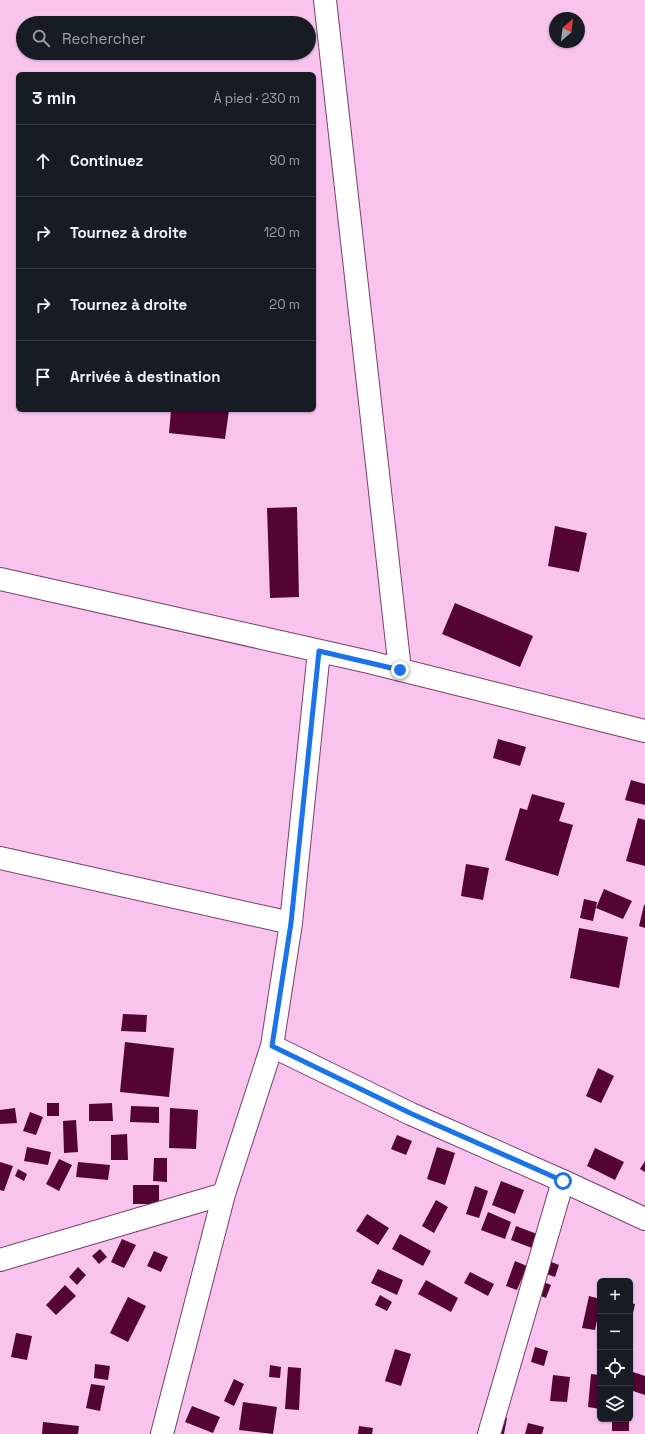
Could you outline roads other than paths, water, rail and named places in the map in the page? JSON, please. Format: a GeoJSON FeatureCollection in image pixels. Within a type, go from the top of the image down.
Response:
{"type":"FeatureCollection","features":[{"type":"Feature","properties":{"kind":"street"},"geometry":{"type":"LineString","coordinates":[[326,0],[400,670]]}},
{"type":"Feature","properties":{"kind":"street"},"geometry":{"type":"LineString","coordinates":[[0,579],[400,670],[645,731]]}},
{"type":"Feature","properties":{"kind":"street"},"geometry":{"type":"LineString","coordinates":[[162,1434],[224,1194],[272,1046],[291,923],[319,651]]}},
{"type":"Feature","properties":{"kind":"street"},"geometry":{"type":"LineString","coordinates":[[0,858],[291,923]]}},
{"type":"Feature","properties":{"kind":"street"},"geometry":{"type":"LineString","coordinates":[[272,1046],[412,1114],[645,1219]]}},
{"type":"Feature","properties":{"kind":"street"},"geometry":{"type":"LineString","coordinates":[[489,1434],[563,1181]]}},
{"type":"Feature","properties":{"kind":"street"},"geometry":{"type":"LineString","coordinates":[[0,1260],[224,1194]]}}]}
